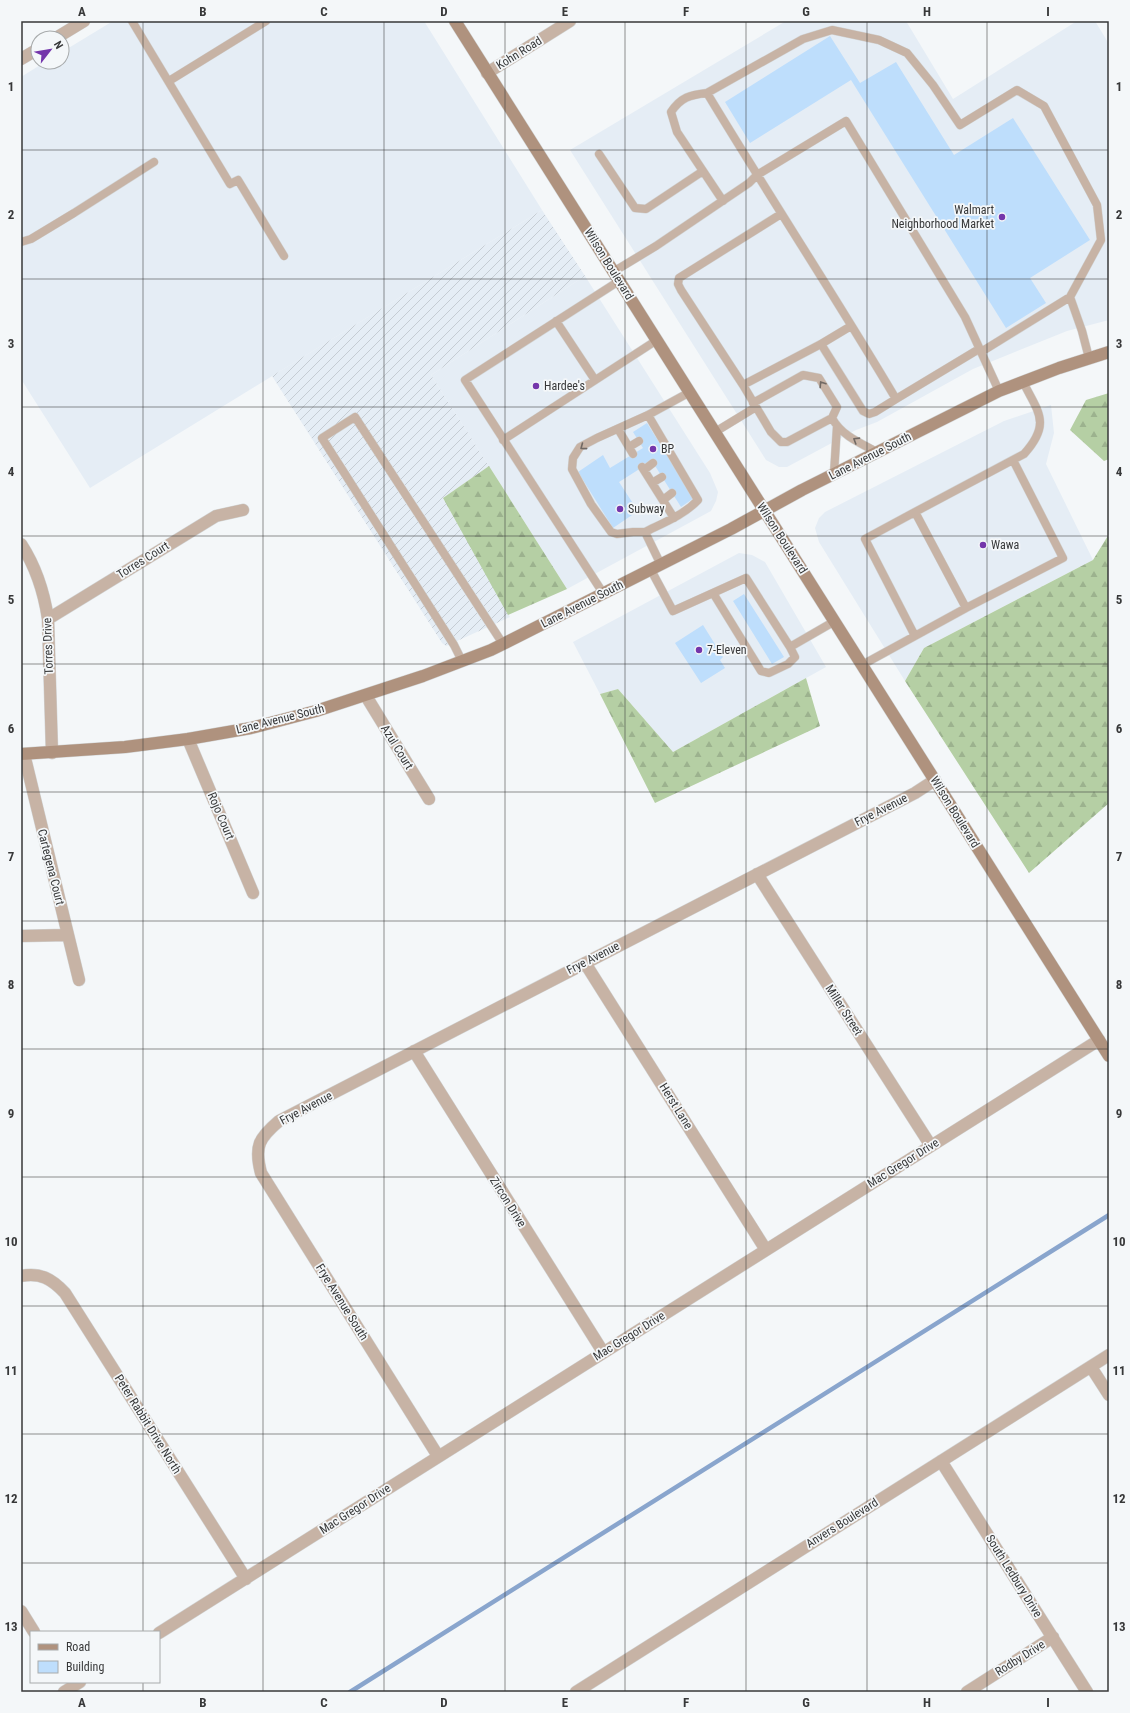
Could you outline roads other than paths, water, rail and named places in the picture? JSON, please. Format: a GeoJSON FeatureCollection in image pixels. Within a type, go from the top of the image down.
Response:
{"type":"FeatureCollection","features":[{"type":"Feature","properties":{"kind":"main road","name":"Wilson Boulevard"},"geometry":{"type":"LineString","coordinates":[[454,21],[1109,1056]]}},
{"type":"Feature","properties":{"kind":"main road","name":"Lane Avenue South"},"geometry":{"type":"LineString","coordinates":[[22,754],[125,747],[188,739],[251,728],[366,696],[462,661],[503,644],[656,567],[834,473],[999,391],[1109,352]]}},
{"type":"Feature","properties":{"kind":"street"},"geometry":{"type":"LineString","coordinates":[[69,30],[84,21]]}},
{"type":"Feature","properties":{"kind":"street","name":"Kohn Road"},"geometry":{"type":"LineString","coordinates":[[487,72],[570,21]]}},
{"type":"Feature","properties":{"kind":"street"},"geometry":{"type":"LineString","coordinates":[[21,59],[30,54]]}},
{"type":"Feature","properties":{"kind":"street","name":"Torres Court"},"geometry":{"type":"LineString","coordinates":[[48,620],[216,516],[243,510]]}},
{"type":"Feature","properties":{"kind":"street","name":"Torres Drive"},"geometry":{"type":"LineString","coordinates":[[21,544],[33,564],[46,603],[48,620],[52,753]]}},
{"type":"Feature","properties":{"kind":"street","name":"Azul Court"},"geometry":{"type":"LineString","coordinates":[[366,696],[429,799]]}},
{"type":"Feature","properties":{"kind":"street","name":"Rojo Court"},"geometry":{"type":"LineString","coordinates":[[188,739],[253,893]]}},
{"type":"Feature","properties":{"kind":"street","name":"Cartegena Court"},"geometry":{"type":"LineString","coordinates":[[22,754],[79,980]]}},
{"type":"Feature","properties":{"kind":"street","name":"Frye Avenue"},"geometry":{"type":"LineString","coordinates":[[259,1145],[266,1131],[279,1121],[915,793],[935,780]]}},
{"type":"Feature","properties":{"kind":"street","name":"Miller Street"},"geometry":{"type":"LineString","coordinates":[[757,874],[931,1146]]}},
{"type":"Feature","properties":{"kind":"street"},"geometry":{"type":"LineString","coordinates":[[21,936],[67,935]]}},
{"type":"Feature","properties":{"kind":"street","name":"Herst Lane"},"geometry":{"type":"LineString","coordinates":[[585,962],[766,1250]]}},
{"type":"Feature","properties":{"kind":"street","name":"Mac Gregor Drive"},"geometry":{"type":"LineString","coordinates":[[160,1632],[1099,1040]]}},
{"type":"Feature","properties":{"kind":"street","name":"Zircon Drive"},"geometry":{"type":"LineString","coordinates":[[414,1052],[603,1352]]}},
{"type":"Feature","properties":{"kind":"street","name":"Frye Avenue South"},"geometry":{"type":"LineString","coordinates":[[259,1145],[257,1158],[261,1173],[438,1456]]}},
{"type":"Feature","properties":{"kind":"street","name":"Peter Rabbit Drive North"},"geometry":{"type":"LineString","coordinates":[[21,1276],[30,1274],[43,1276],[56,1282],[65,1293],[246,1579]]}},
{"type":"Feature","properties":{"kind":"street","name":"Anvers Boulevard"},"geometry":{"type":"LineString","coordinates":[[576,1692],[1109,1355]]}},
{"type":"Feature","properties":{"kind":"street"},"geometry":{"type":"LineString","coordinates":[[1091,1367],[1109,1395]]}},
{"type":"Feature","properties":{"kind":"street","name":"South Ledbury Drive"},"geometry":{"type":"LineString","coordinates":[[941,1461],[1087,1692]]}},
{"type":"Feature","properties":{"kind":"street"},"geometry":{"type":"LineString","coordinates":[[21,1611],[33,1631]]}},
{"type":"Feature","properties":{"kind":"street","name":"Rodby Drive"},"geometry":{"type":"LineString","coordinates":[[967,1692],[1053,1638]]}},
{"type":"Feature","properties":{"kind":"street"},"geometry":{"type":"LineString","coordinates":[[66,1688],[78,1683]]}},
{"type":"Feature","properties":{"kind":"lane"},"geometry":{"type":"LineString","coordinates":[[132,21],[230,184],[238,180],[284,256]]}},
{"type":"Feature","properties":{"kind":"lane"},"geometry":{"type":"LineString","coordinates":[[169,81],[266,21]]}},
{"type":"Feature","properties":{"kind":"lane"},"geometry":{"type":"LineString","coordinates":[[723,201],[677,132],[671,112],[677,103],[691,95],[707,93],[803,39],[832,30],[879,40],[907,53],[934,85],[960,124],[1017,90],[1044,106],[1097,205],[1101,240],[1070,297],[980,351],[875,412],[869,414],[863,410],[821,344]]}},
{"type":"Feature","properties":{"kind":"lane"},"geometry":{"type":"LineString","coordinates":[[707,93],[757,175],[830,288],[896,399]]}},
{"type":"Feature","properties":{"kind":"lane"},"geometry":{"type":"LineString","coordinates":[[603,593],[465,380],[556,321],[656,246],[749,183],[757,175],[846,122],[965,317],[999,391]]}},
{"type":"Feature","properties":{"kind":"lane"},"geometry":{"type":"LineString","coordinates":[[599,154],[636,208],[646,209],[703,171]]}},
{"type":"Feature","properties":{"kind":"lane"},"geometry":{"type":"LineString","coordinates":[[21,242],[32,239],[74,214],[154,162]]}},
{"type":"Feature","properties":{"kind":"lane"},"geometry":{"type":"LineString","coordinates":[[715,432],[755,405],[803,376],[819,378],[837,407],[832,418],[787,442],[780,442],[771,432],[755,405],[743,385],[678,284],[679,278],[782,214]]}},
{"type":"Feature","properties":{"kind":"lane"},"geometry":{"type":"LineString","coordinates":[[1070,297],[1082,331],[1089,358]]}},
{"type":"Feature","properties":{"kind":"lane"},"geometry":{"type":"LineString","coordinates":[[556,321],[595,380]]}},
{"type":"Feature","properties":{"kind":"lane"},"geometry":{"type":"LineString","coordinates":[[743,385],[852,326]]}},
{"type":"Feature","properties":{"kind":"lane"},"geometry":{"type":"LineString","coordinates":[[503,440],[657,340]]}},
{"type":"Feature","properties":{"kind":"lane"},"geometry":{"type":"LineString","coordinates":[[915,636],[865,539],[1024,454],[1035,441],[1040,429],[1040,418],[1022,382]]}},
{"type":"Feature","properties":{"kind":"lane"},"geometry":{"type":"LineString","coordinates":[[648,416],[676,467],[698,500],[674,518],[645,532],[617,534],[611,532],[591,504],[572,468],[573,458],[580,448],[648,416],[690,392]]}},
{"type":"Feature","properties":{"kind":"lane"},"geometry":{"type":"LineString","coordinates":[[462,661],[454,645],[322,438],[355,417],[503,644]]}},
{"type":"Feature","properties":{"kind":"lane"},"geometry":{"type":"LineString","coordinates":[[832,418],[837,426],[859,443],[877,452]]}},
{"type":"Feature","properties":{"kind":"lane"},"geometry":{"type":"LineString","coordinates":[[834,473],[837,426]]}},
{"type":"Feature","properties":{"kind":"lane"},"geometry":{"type":"LineString","coordinates":[[618,429],[631,450],[639,441]]}},
{"type":"Feature","properties":{"kind":"lane"},"geometry":{"type":"LineString","coordinates":[[862,665],[966,608],[1064,558],[1013,460]]}},
{"type":"Feature","properties":{"kind":"lane"},"geometry":{"type":"LineString","coordinates":[[653,463],[643,468],[674,518]]}},
{"type":"Feature","properties":{"kind":"lane"},"geometry":{"type":"LineString","coordinates":[[652,482],[662,477]]}},
{"type":"Feature","properties":{"kind":"lane"},"geometry":{"type":"LineString","coordinates":[[663,500],[672,494]]}},
{"type":"Feature","properties":{"kind":"lane"},"geometry":{"type":"LineString","coordinates":[[915,512],[966,608]]}},
{"type":"Feature","properties":{"kind":"lane"},"geometry":{"type":"LineString","coordinates":[[645,532],[656,567],[673,611],[746,578],[795,657],[788,664],[769,674],[761,671],[713,593]]}},
{"type":"Feature","properties":{"kind":"lane"},"geometry":{"type":"LineString","coordinates":[[790,647],[835,621]]}},
{"type":"Feature","properties":{"kind":"waterway"},"geometry":{"type":"LineString","coordinates":[[350,1692],[1109,1215]]}},
{"type":"Feature","properties":{"kind":"place","name":"Walmart Neighborhood Market"},"geometry":{"type":"Point","coordinates":[1002,217]}},
{"type":"Feature","properties":{"kind":"place","name":"Hardee's"},"geometry":{"type":"Point","coordinates":[536,386]}},
{"type":"Feature","properties":{"kind":"place","name":"BP"},"geometry":{"type":"Point","coordinates":[653,449]}},
{"type":"Feature","properties":{"kind":"place","name":"Subway"},"geometry":{"type":"Point","coordinates":[620,509]}},
{"type":"Feature","properties":{"kind":"place","name":"Wawa"},"geometry":{"type":"Point","coordinates":[983,545]}},
{"type":"Feature","properties":{"kind":"place","name":"7-Eleven"},"geometry":{"type":"Point","coordinates":[699,650]}}]}
